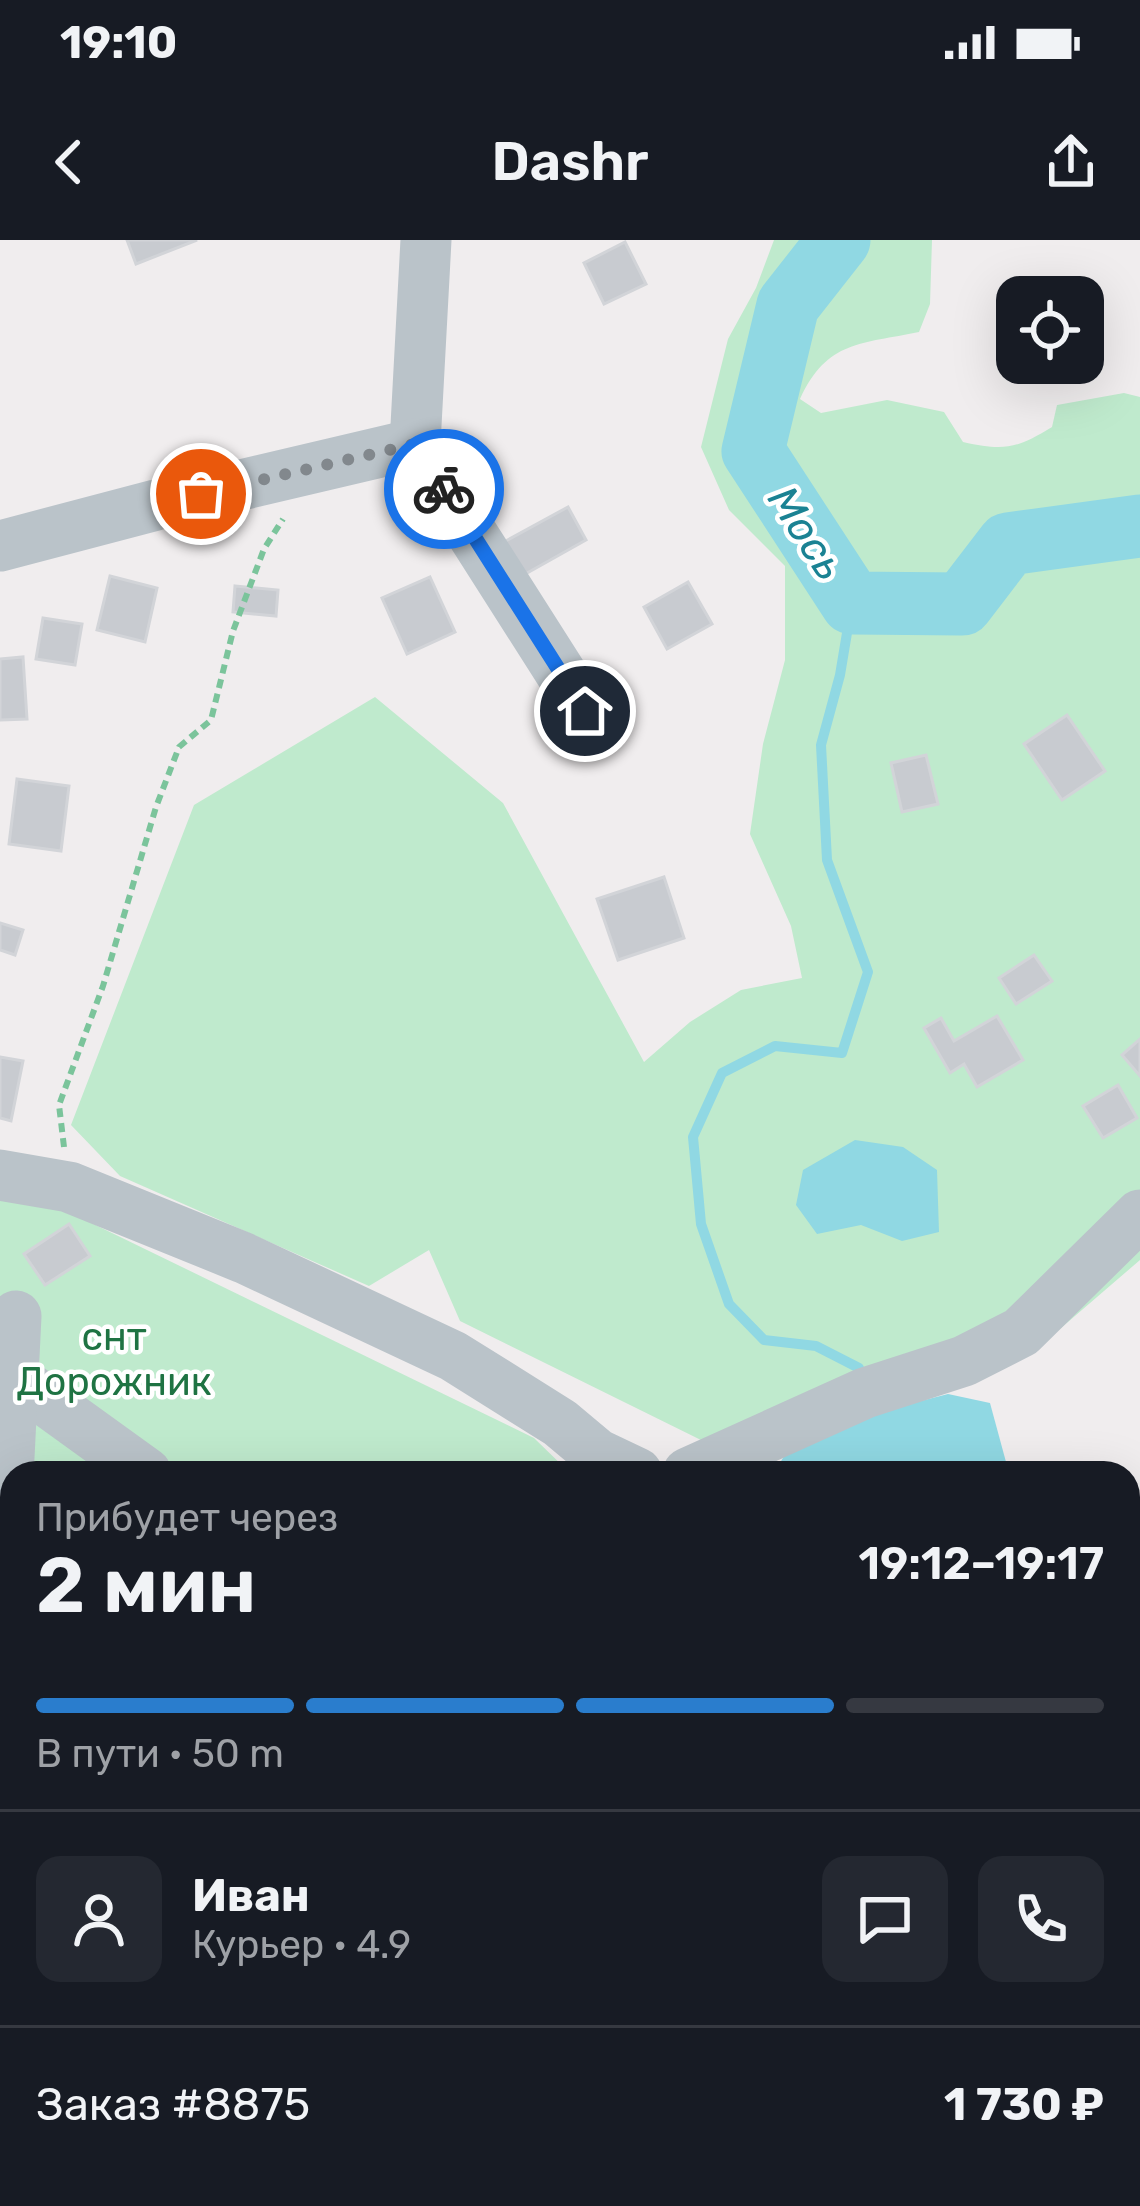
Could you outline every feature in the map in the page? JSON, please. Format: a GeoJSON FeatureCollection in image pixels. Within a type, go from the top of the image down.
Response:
{"type":"FeatureCollection","features":[{"type":"Feature","properties":{"kind":"street"},"geometry":{"type":"LineString","coordinates":[[426,240],[415,444],[585,711]]}},
{"type":"Feature","properties":{"kind":"street"},"geometry":{"type":"LineString","coordinates":[[0,546],[415,444]]}},
{"type":"Feature","properties":{"kind":"street"},"geometry":{"type":"LineString","coordinates":[[0,1175],[69,1186],[244,1258],[454,1356],[612,1461]]}},
{"type":"Feature","properties":{"kind":"street"},"geometry":{"type":"LineString","coordinates":[[715,1461],[865,1393],[964,1361],[1021,1332],[1140,1216]]}},
{"type":"Feature","properties":{"kind":"street"},"geometry":{"type":"LineString","coordinates":[[9,1461],[16,1316]]}},
{"type":"Feature","properties":{"kind":"street"},"geometry":{"type":"LineString","coordinates":[[13,1377],[129,1461]]}},
{"type":"Feature","properties":{"kind":"path"},"geometry":{"type":"LineString","coordinates":[[69,1186],[59,1105],[103,986],[156,807],[179,747],[211,720],[233,631],[264,549],[284,519],[335,463]]}},
{"type":"Feature","properties":{"kind":"green space"},"geometry":{"type":"Polygon","coordinates":[[[774,240],[932,240],[930,304],[919,332],[863,343],[834,355],[800,399],[821,413],[887,400],[944,412],[963,442],[1000,447],[1019,444],[1052,427],[1057,405],[1124,393],[1140,397],[1140,1260],[1061,1328],[986,1331],[705,1442],[460,1321],[429,1250],[369,1286],[120,1176],[71,1125],[194,805],[375,697],[503,803],[644,1062],[690,1022],[741,990],[802,978],[791,926],[750,834],[763,744],[785,660],[785,566],[729,510],[701,447],[728,339],[756,288],[774,240]]]}},
{"type":"Feature","properties":{"kind":"green space","name":"снт Дорожник"},"geometry":{"type":"Polygon","coordinates":[[[0,1193],[42,1199],[534,1438],[558,1461],[0,1461],[0,1193]]]}},
{"type":"Feature","properties":{"kind":"water"},"geometry":{"type":"Polygon","coordinates":[[[855,1140],[903,1147],[937,1170],[939,1232],[902,1241],[861,1225],[817,1234],[796,1205],[803,1170],[855,1140]]]}},
{"type":"Feature","properties":{"kind":"water"},"geometry":{"type":"Polygon","coordinates":[[[948,1394],[990,1403],[1006,1461],[781,1461],[793,1441],[948,1394]]]}},
{"type":"Feature","properties":{"kind":"building"},"geometry":{"type":"Polygon","coordinates":[[[127,240],[197,240],[136,264],[127,240]]]}},
{"type":"Feature","properties":{"kind":"building"},"geometry":{"type":"Polygon","coordinates":[[[625,242],[646,284],[604,304],[584,263],[625,242]]]}},
{"type":"Feature","properties":{"kind":"building"},"geometry":{"type":"Polygon","coordinates":[[[568,507],[586,540],[520,577],[502,543],[568,507]]]}},
{"type":"Feature","properties":{"kind":"building"},"geometry":{"type":"Polygon","coordinates":[[[110,576],[157,588],[145,642],[97,630],[110,576]]]}},
{"type":"Feature","properties":{"kind":"building"},"geometry":{"type":"Polygon","coordinates":[[[430,577],[455,632],[407,654],[382,598],[430,577]]]}},
{"type":"Feature","properties":{"kind":"building"},"geometry":{"type":"Polygon","coordinates":[[[688,582],[712,624],[667,649],[644,607],[688,582]]]}},
{"type":"Feature","properties":{"kind":"building"},"geometry":{"type":"Polygon","coordinates":[[[235,586],[278,590],[276,616],[233,612],[235,586]]]}},
{"type":"Feature","properties":{"kind":"building"},"geometry":{"type":"Polygon","coordinates":[[[43,618],[82,624],[75,665],[36,659],[43,618]]]}},
{"type":"Feature","properties":{"kind":"building"},"geometry":{"type":"Polygon","coordinates":[[[23,657],[27,719],[0,720],[0,659],[23,657]]]}},
{"type":"Feature","properties":{"kind":"building"},"geometry":{"type":"Polygon","coordinates":[[[1067,715],[1105,771],[1062,800],[1024,744],[1067,715]]]}},
{"type":"Feature","properties":{"kind":"building"},"geometry":{"type":"Polygon","coordinates":[[[926,755],[938,804],[902,812],[891,763],[926,755]]]}},
{"type":"Feature","properties":{"kind":"building"},"geometry":{"type":"Polygon","coordinates":[[[17,779],[69,786],[61,851],[9,844],[17,779]]]}},
{"type":"Feature","properties":{"kind":"building"},"geometry":{"type":"Polygon","coordinates":[[[664,877],[684,938],[618,960],[597,899],[664,877]]]}},
{"type":"Feature","properties":{"kind":"building"},"geometry":{"type":"Polygon","coordinates":[[[0,923],[23,930],[15,955],[0,950],[0,923]]]}},
{"type":"Feature","properties":{"kind":"building"},"geometry":{"type":"Polygon","coordinates":[[[1034,955],[1052,981],[1016,1004],[999,978],[1034,955]]]}},
{"type":"Feature","properties":{"kind":"building"},"geometry":{"type":"Polygon","coordinates":[[[997,1016],[1023,1060],[977,1087],[964,1064],[950,1073],[924,1028],[941,1018],[954,1041],[997,1016]]]}},
{"type":"Feature","properties":{"kind":"building"},"geometry":{"type":"Polygon","coordinates":[[[1140,1039],[1140,1076],[1122,1055],[1140,1039]]]}},
{"type":"Feature","properties":{"kind":"building"},"geometry":{"type":"Polygon","coordinates":[[[0,1057],[23,1061],[11,1121],[0,1118],[0,1057]]]}},
{"type":"Feature","properties":{"kind":"building"},"geometry":{"type":"Polygon","coordinates":[[[1118,1085],[1137,1118],[1103,1138],[1083,1106],[1118,1085]]]}},
{"type":"Feature","properties":{"kind":"building"},"geometry":{"type":"Polygon","coordinates":[[[69,1224],[90,1256],[45,1285],[24,1254],[69,1224]]]}},
{"type":"Feature","properties":{"kind":"waterway","name":"Мось"},"geometry":{"type":"LineString","coordinates":[[839,240],[788,305],[753,451],[852,603],[962,604],[1008,544],[1140,526]]}},
{"type":"Feature","properties":{"kind":"waterway"},"geometry":{"type":"LineString","coordinates":[[852,603],[840,675],[821,745],[827,860],[868,972],[842,1053],[775,1046],[722,1073],[693,1137],[701,1224],[729,1304],[764,1340],[816,1346],[859,1368]]}},
{"type":"Feature","properties":{"kind":"way so far"},"geometry":{"type":"LineString","coordinates":[[201,494],[415,444],[444,489]]}},
{"type":"Feature","properties":{"kind":"route"},"geometry":{"type":"LineString","coordinates":[[444,489],[585,711]]}}]}
